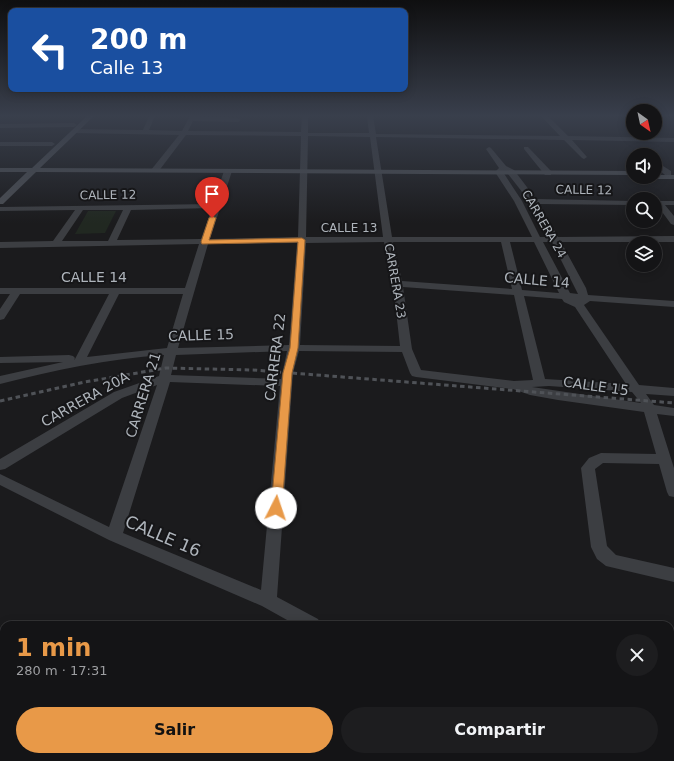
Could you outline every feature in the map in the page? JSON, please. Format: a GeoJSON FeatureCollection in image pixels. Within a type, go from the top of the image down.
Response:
{"type":"FeatureCollection","features":[{"type":"Feature","properties":{"kind":"street"},"geometry":{"type":"LineString","coordinates":[[0,202],[45,152]]}},
{"type":"Feature","properties":{"kind":"street"},"geometry":{"type":"LineString","coordinates":[[0,192],[26,172],[49,152]]}},
{"type":"Feature","properties":{"kind":"street"},"geometry":{"type":"LineString","coordinates":[[155,170],[169,152]]}},
{"type":"Feature","properties":{"kind":"street","name":"CARRERA 22"},"geometry":{"type":"LineString","coordinates":[[268,602],[286,383],[294,348],[302,240],[304,152]]}},
{"type":"Feature","properties":{"kind":"street","name":"CARRERA 23"},"geometry":{"type":"LineString","coordinates":[[375,152],[388,240],[398,284],[406,349],[416,373]]}},
{"type":"Feature","properties":{"kind":"street","name":"CARRERA 24"},"geometry":{"type":"LineString","coordinates":[[491,152],[506,173],[534,201],[553,240],[581,288],[581,301],[635,388],[646,401],[674,492]]}},
{"type":"Feature","properties":{"kind":"street"},"geometry":{"type":"LineString","coordinates":[[529,152],[548,173]]}},
{"type":"Feature","properties":{"kind":"street"},"geometry":{"type":"LineString","coordinates":[[579,152],[584,157]]}},
{"type":"Feature","properties":{"kind":"street"},"geometry":{"type":"LineString","coordinates":[[662,168],[672,174]]}},
{"type":"Feature","properties":{"kind":"street"},"geometry":{"type":"LineString","coordinates":[[0,170],[26,172],[378,175],[626,173]]}},
{"type":"Feature","properties":{"kind":"street"},"geometry":{"type":"LineString","coordinates":[[0,174],[26,172],[155,170],[227,173]]}},
{"type":"Feature","properties":{"kind":"street","name":"CARRERA 21"},"geometry":{"type":"LineString","coordinates":[[114,536],[165,378],[166,368],[173,350],[188,291],[227,173]]}},
{"type":"Feature","properties":{"kind":"street"},"geometry":{"type":"LineString","coordinates":[[506,173],[626,177]]}},
{"type":"Feature","properties":{"kind":"street","name":"CARRERA 24"},"geometry":{"type":"LineString","coordinates":[[506,173],[537,240],[566,297]]}},
{"type":"Feature","properties":{"kind":"street"},"geometry":{"type":"LineString","coordinates":[[662,173],[672,174]]}},
{"type":"Feature","properties":{"kind":"street"},"geometry":{"type":"LineString","coordinates":[[662,176],[672,174]]}},
{"type":"Feature","properties":{"kind":"street","name":"CALLE 12"},"geometry":{"type":"LineString","coordinates":[[534,201],[626,203]]}},
{"type":"Feature","properties":{"kind":"street"},"geometry":{"type":"LineString","coordinates":[[662,203],[674,203]]}},
{"type":"Feature","properties":{"kind":"street","name":"CALLE 12"},"geometry":{"type":"LineString","coordinates":[[0,209],[216,206]]}},
{"type":"Feature","properties":{"kind":"street"},"geometry":{"type":"LineString","coordinates":[[111,243],[128,207]]}},
{"type":"Feature","properties":{"kind":"street"},"geometry":{"type":"LineString","coordinates":[[56,244],[81,208]]}},
{"type":"Feature","properties":{"kind":"street"},"geometry":{"type":"LineString","coordinates":[[662,209],[674,222]]}},
{"type":"Feature","properties":{"kind":"street","name":"CALLE 13"},"geometry":{"type":"LineString","coordinates":[[0,245],[302,240],[674,239]]}},
{"type":"Feature","properties":{"kind":"street"},"geometry":{"type":"LineString","coordinates":[[505,240],[540,382]]}},
{"type":"Feature","properties":{"kind":"street","name":"CALLE 14"},"geometry":{"type":"LineString","coordinates":[[398,284],[518,292],[566,297],[581,301],[674,304]]}},
{"type":"Feature","properties":{"kind":"street","name":"CALLE 14"},"geometry":{"type":"LineString","coordinates":[[0,291],[188,291]]}},
{"type":"Feature","properties":{"kind":"street"},"geometry":{"type":"LineString","coordinates":[[0,317],[17,291]]}},
{"type":"Feature","properties":{"kind":"street"},"geometry":{"type":"LineString","coordinates":[[0,360],[81,359],[116,291]]}},
{"type":"Feature","properties":{"kind":"street","name":"CALLE 15"},"geometry":{"type":"LineString","coordinates":[[0,380],[81,359],[173,350],[294,348],[406,349]]}},
{"type":"Feature","properties":{"kind":"street","name":"CALLE 15"},"geometry":{"type":"LineString","coordinates":[[416,373],[514,384],[540,382],[674,392]]}},
{"type":"Feature","properties":{"kind":"street","name":"CARRERA 20A"},"geometry":{"type":"LineString","coordinates":[[0,465],[118,395],[165,378],[286,383]]}},
{"type":"Feature","properties":{"kind":"street","name":"CALLE 15"},"geometry":{"type":"LineString","coordinates":[[514,384],[530,391],[552,395],[650,410],[674,412]]}},
{"type":"Feature","properties":{"kind":"street"},"geometry":{"type":"LineString","coordinates":[[664,459],[601,458],[594,461],[588,468],[599,547],[603,554],[612,561],[674,575]]}},
{"type":"Feature","properties":{"kind":"street","name":"CALLE 16"},"geometry":{"type":"LineString","coordinates":[[0,479],[114,536],[268,602],[304,621]]}},
{"type":"Feature","properties":{"kind":"shaded area"},"geometry":{"type":"Polygon","coordinates":[[[88,211],[116,211],[105,233],[75,234],[88,211]]]}},
{"type":"Feature","properties":{"kind":"railway"},"geometry":{"type":"LineString","coordinates":[[0,401],[85,382],[166,368],[253,370],[674,403]]}},
{"type":"Feature","properties":{"kind":"route"},"geometry":{"type":"LineString","coordinates":[[212,218],[205,242],[302,240],[294,348],[287,373],[276,508]]}}]}
